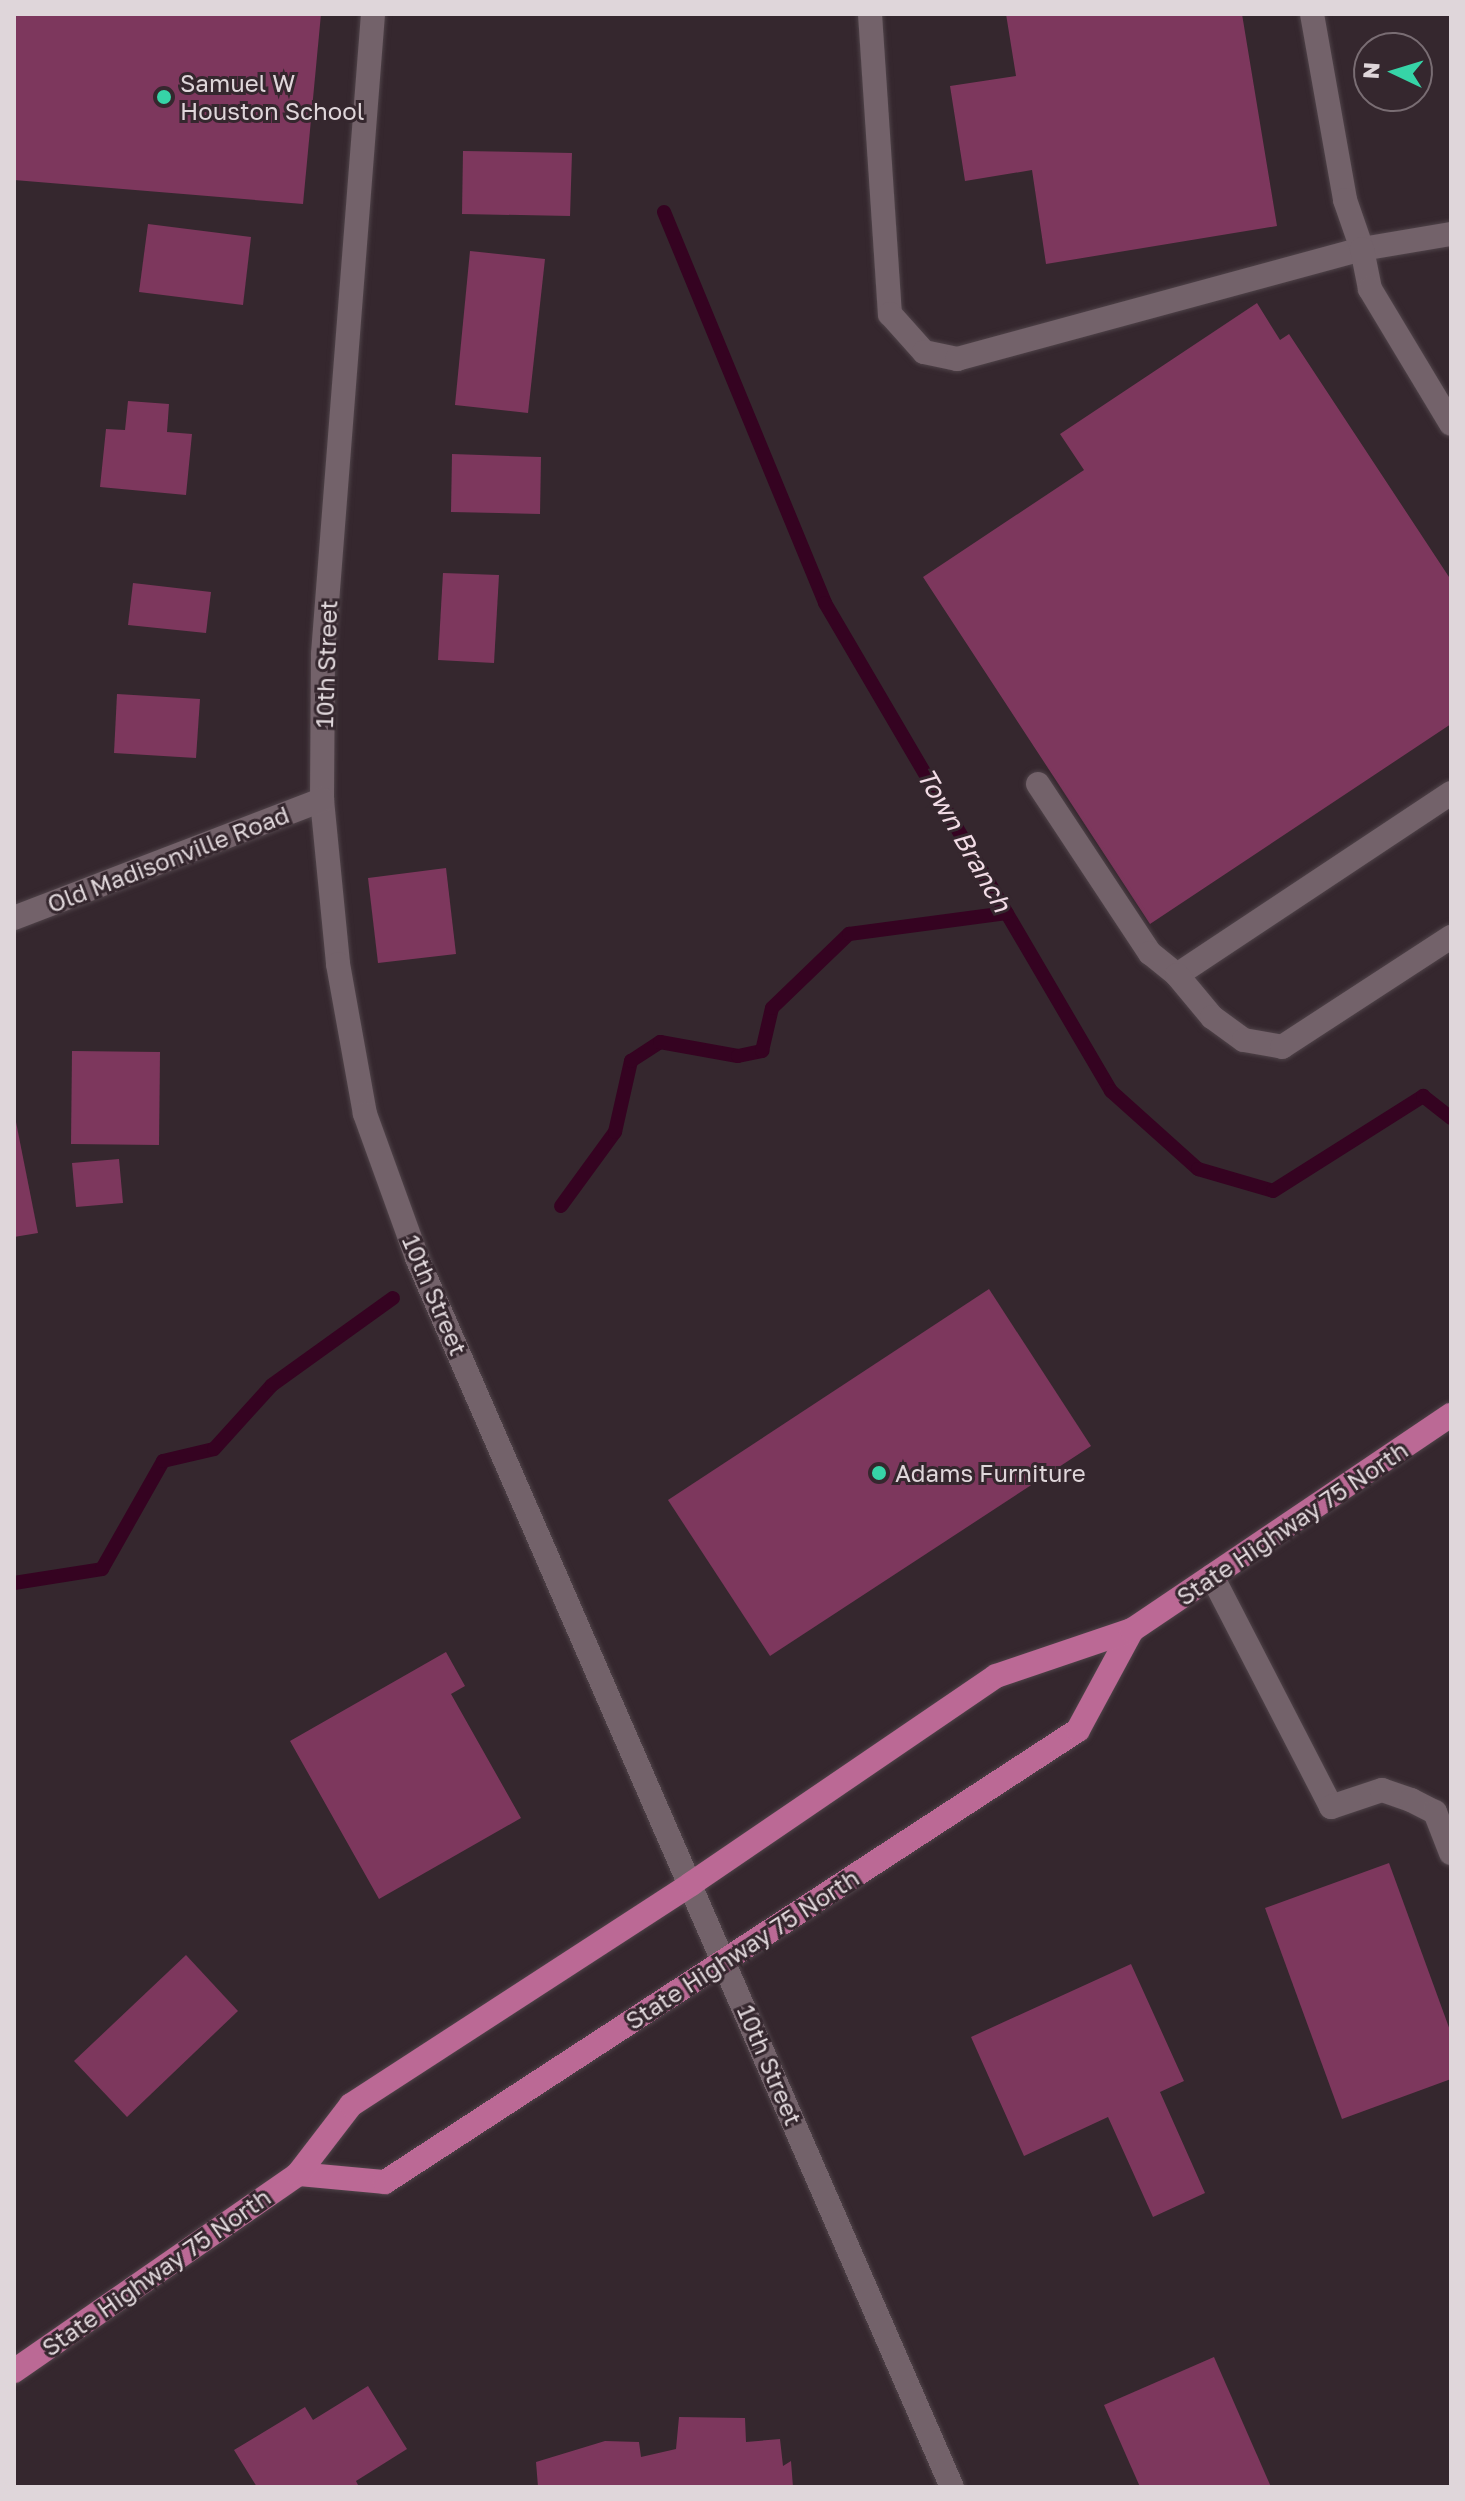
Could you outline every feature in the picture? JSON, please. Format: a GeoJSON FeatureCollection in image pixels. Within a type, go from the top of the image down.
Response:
{"type":"FeatureCollection","features":[{"type":"Feature","properties":{"kind":"main road","name":"State Highway 75 North"},"geometry":{"type":"LineString","coordinates":[[14,2371],[298,2174],[351,2105],[691,1884],[996,1676],[1132,1630],[1451,1415]]}},
{"type":"Feature","properties":{"kind":"main road","name":"State Highway 75 North"},"geometry":{"type":"LineString","coordinates":[[298,2174],[385,2182],[1078,1730],[1132,1630]]}},
{"type":"Feature","properties":{"kind":"street","name":"10th Street"},"geometry":{"type":"LineString","coordinates":[[373,14],[323,654],[322,800],[338,964],[365,1114],[417,1258],[952,2487]]}},
{"type":"Feature","properties":{"kind":"street"},"geometry":{"type":"LineString","coordinates":[[870,14],[890,314],[924,352],[957,359],[1362,249],[1451,234]]}},
{"type":"Feature","properties":{"kind":"street"},"geometry":{"type":"LineString","coordinates":[[1312,14],[1345,200],[1362,249],[1370,289],[1451,424]]}},
{"type":"Feature","properties":{"kind":"street"},"geometry":{"type":"LineString","coordinates":[[1038,784],[1150,953],[1177,975],[1212,1017],[1244,1040],[1282,1047],[1451,937]]}},
{"type":"Feature","properties":{"kind":"street"},"geometry":{"type":"LineString","coordinates":[[1177,975],[1451,793]]}},
{"type":"Feature","properties":{"kind":"street","name":"Old Madisonville Road"},"geometry":{"type":"LineString","coordinates":[[14,918],[322,800]]}},
{"type":"Feature","properties":{"kind":"street"},"geometry":{"type":"LineString","coordinates":[[1212,1576],[1331,1807],[1382,1790],[1411,1800],[1435,1812],[1451,1853]]}},
{"type":"Feature","properties":{"kind":"building","name":"Samuel W Houston School"},"geometry":{"type":"Polygon","coordinates":[[[14,14],[321,14],[303,204],[14,180],[14,14]]]}},
{"type":"Feature","properties":{"kind":"building"},"geometry":{"type":"Polygon","coordinates":[[[1006,14],[1242,14],[1277,226],[1046,264],[1032,170],[965,181],[950,86],[1016,76],[1006,14]]]}},
{"type":"Feature","properties":{"kind":"building"},"geometry":{"type":"Polygon","coordinates":[[[463,151],[572,153],[570,216],[462,214],[463,151]]]}},
{"type":"Feature","properties":{"kind":"building"},"geometry":{"type":"Polygon","coordinates":[[[148,224],[251,237],[243,305],[139,292],[148,224]]]}},
{"type":"Feature","properties":{"kind":"building"},"geometry":{"type":"Polygon","coordinates":[[[470,251],[545,259],[528,413],[455,405],[470,251]]]}},
{"type":"Feature","properties":{"kind":"building"},"geometry":{"type":"Polygon","coordinates":[[[1257,303],[1280,340],[1289,334],[1451,580],[1451,724],[1150,924],[923,577],[1084,470],[1060,434],[1257,303]]]}},
{"type":"Feature","properties":{"kind":"building"},"geometry":{"type":"Polygon","coordinates":[[[128,401],[169,404],[167,432],[192,434],[186,495],[100,487],[106,429],[125,430],[128,401]]]}},
{"type":"Feature","properties":{"kind":"building"},"geometry":{"type":"Polygon","coordinates":[[[452,454],[541,457],[540,514],[451,512],[452,454]]]}},
{"type":"Feature","properties":{"kind":"building"},"geometry":{"type":"Polygon","coordinates":[[[443,573],[499,575],[494,663],[438,660],[443,573]]]}},
{"type":"Feature","properties":{"kind":"building"},"geometry":{"type":"Polygon","coordinates":[[[133,583],[211,592],[206,633],[128,625],[133,583]]]}},
{"type":"Feature","properties":{"kind":"building"},"geometry":{"type":"Polygon","coordinates":[[[117,694],[200,699],[196,758],[114,753],[117,694]]]}},
{"type":"Feature","properties":{"kind":"building"},"geometry":{"type":"Polygon","coordinates":[[[446,868],[456,954],[378,963],[368,878],[446,868]]]}},
{"type":"Feature","properties":{"kind":"building"},"geometry":{"type":"Polygon","coordinates":[[[72,1051],[160,1052],[159,1145],[71,1144],[72,1051]]]}},
{"type":"Feature","properties":{"kind":"building"},"geometry":{"type":"Polygon","coordinates":[[[14,1112],[38,1233],[14,1237],[14,1112]]]}},
{"type":"Feature","properties":{"kind":"building"},"geometry":{"type":"Polygon","coordinates":[[[119,1159],[123,1203],[76,1207],[72,1163],[119,1159]]]}},
{"type":"Feature","properties":{"kind":"building","name":"Adams Furniture"},"geometry":{"type":"Polygon","coordinates":[[[989,1289],[1091,1446],[770,1656],[668,1500],[989,1289]]]}},
{"type":"Feature","properties":{"kind":"building"},"geometry":{"type":"Polygon","coordinates":[[[446,1652],[465,1686],[451,1694],[521,1818],[379,1899],[290,1741],[446,1652]]]}},
{"type":"Feature","properties":{"kind":"building"},"geometry":{"type":"Polygon","coordinates":[[[1389,1863],[1451,2033],[1451,2079],[1342,2119],[1265,1908],[1389,1863]]]}},
{"type":"Feature","properties":{"kind":"building"},"geometry":{"type":"Polygon","coordinates":[[[186,1955],[238,2011],[127,2117],[74,2061],[186,1955]]]}},
{"type":"Feature","properties":{"kind":"building"},"geometry":{"type":"Polygon","coordinates":[[[1131,1964],[1184,2081],[1160,2092],[1205,2193],[1153,2217],[1108,2117],[1024,2156],[971,2037],[1131,1964]]]}},
{"type":"Feature","properties":{"kind":"building"},"geometry":{"type":"Polygon","coordinates":[[[1214,2357],[1271,2487],[1140,2487],[1104,2405],[1214,2357]]]}},
{"type":"Feature","properties":{"kind":"building"},"geometry":{"type":"Polygon","coordinates":[[[368,2386],[407,2449],[356,2481],[359,2487],[257,2487],[234,2450],[305,2407],[313,2420],[368,2386]]]}},
{"type":"Feature","properties":{"kind":"building"},"geometry":{"type":"Polygon","coordinates":[[[679,2417],[745,2418],[746,2442],[780,2439],[783,2466],[791,2461],[793,2487],[538,2487],[536,2462],[605,2441],[639,2442],[641,2457],[676,2449],[679,2417]]]}},
{"type":"Feature","properties":{"kind":"waterway","name":"Town Branch"},"geometry":{"type":"LineString","coordinates":[[664,212],[825,603],[1111,1091],[1198,1169],[1273,1191],[1423,1096],[1451,1118]]}},
{"type":"Feature","properties":{"kind":"waterway"},"geometry":{"type":"LineString","coordinates":[[561,1206],[615,1132],[631,1061],[660,1042],[738,1056],[762,1051],[772,1008],[849,934],[1007,913]]}},
{"type":"Feature","properties":{"kind":"waterway"},"geometry":{"type":"LineString","coordinates":[[14,1583],[102,1569],[163,1461],[214,1449],[272,1385],[393,1298]]}},
{"type":"Feature","properties":{"kind":"place","name":"Samuel W Houston School"},"geometry":{"type":"Point","coordinates":[164,97]}},
{"type":"Feature","properties":{"kind":"place","name":"Adams Furniture"},"geometry":{"type":"Point","coordinates":[879,1473]}}]}
